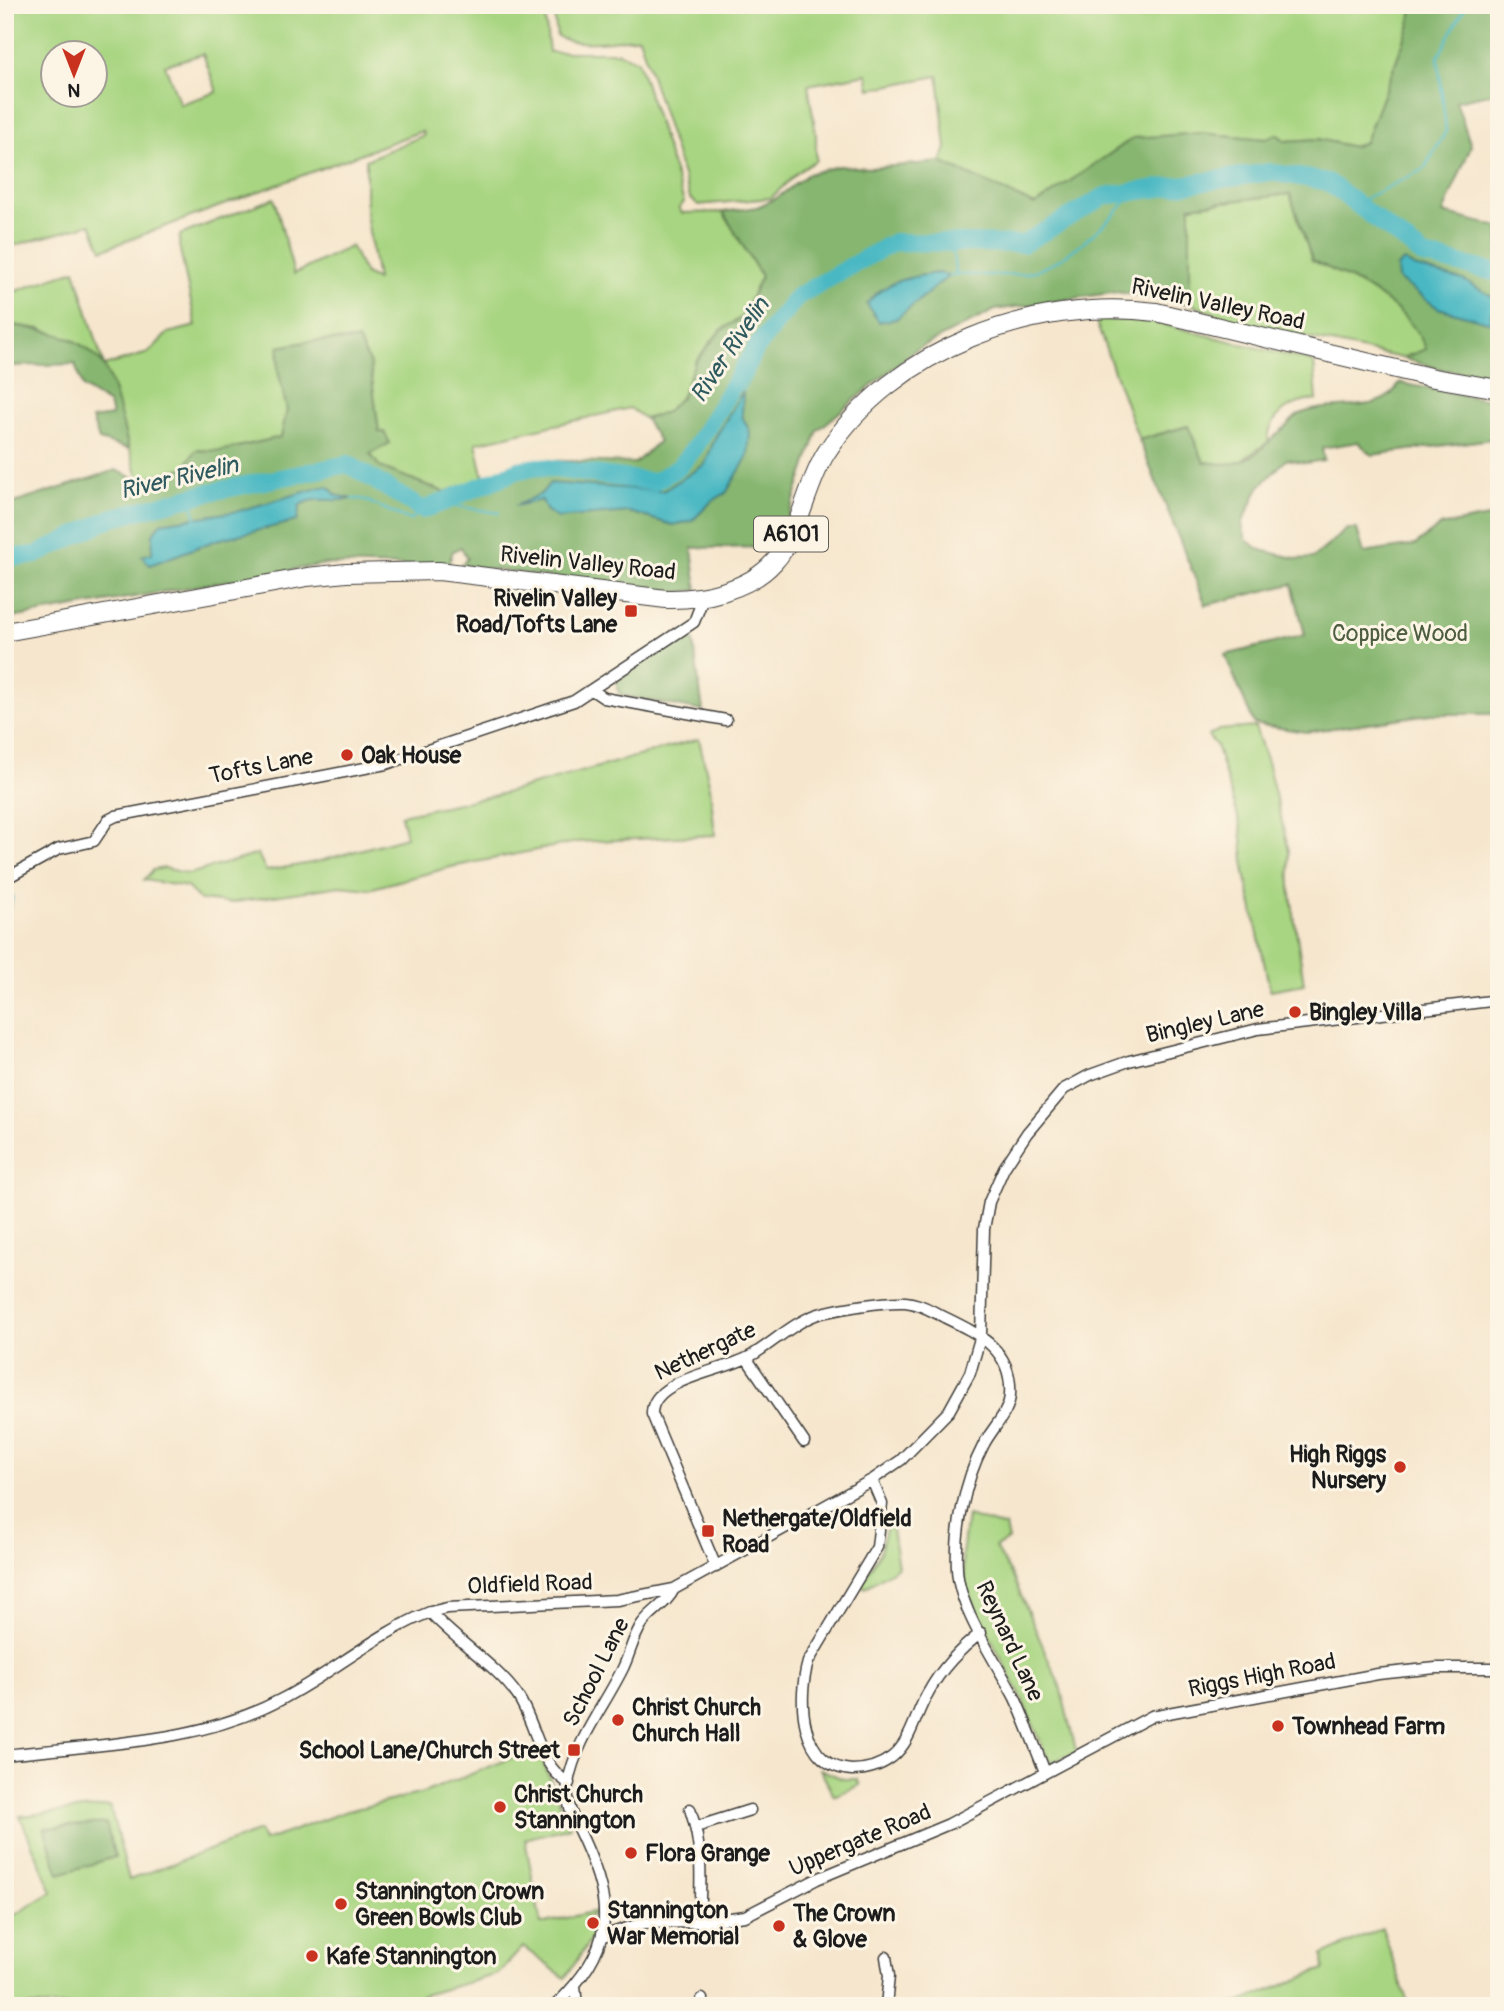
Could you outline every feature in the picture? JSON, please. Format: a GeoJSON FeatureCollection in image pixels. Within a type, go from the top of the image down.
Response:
{"type":"FeatureCollection","features":[{"type":"Feature","properties":{"kind":"main road","name":"Rivelin Valley Road"},"geometry":{"type":"LineString","coordinates":[[5,632],[307,577],[346,573],[439,571],[650,598],[704,596],[746,582],[773,564],[787,543],[822,461],[866,403],[891,382],[925,361],[978,335],[1023,320],[1091,310],[1156,312],[1434,378],[1499,389]]}},
{"type":"Feature","properties":{"kind":"street","name":"Tofts Lane"},"geometry":{"type":"LineString","coordinates":[[5,879],[59,849],[94,841],[108,820],[116,816],[386,764],[556,708],[592,690],[694,622],[704,596]]}},
{"type":"Feature","properties":{"kind":"street"},"geometry":{"type":"LineString","coordinates":[[592,690],[604,698],[726,720]]}},
{"type":"Feature","properties":{"kind":"street","name":"Bingley Lane"},"geometry":{"type":"LineString","coordinates":[[981,1335],[985,1218],[1004,1168],[1027,1133],[1064,1089],[1090,1075],[1129,1061],[1258,1030],[1499,1000]]}},
{"type":"Feature","properties":{"kind":"street","name":"Nethergate"},"geometry":{"type":"LineString","coordinates":[[716,1567],[652,1414],[652,1405],[657,1394],[747,1359],[813,1316],[899,1302],[915,1303],[981,1335]]}},
{"type":"Feature","properties":{"kind":"street","name":"Oldfield Road"},"geometry":{"type":"LineString","coordinates":[[5,1755],[140,1740],[207,1729],[246,1716],[282,1700],[430,1612],[447,1608],[617,1601],[674,1589],[872,1480],[918,1446],[949,1411],[970,1373],[981,1335]]}},
{"type":"Feature","properties":{"kind":"street","name":"Reynard Lane"},"geometry":{"type":"LineString","coordinates":[[981,1335],[998,1350],[1010,1391],[1005,1412],[976,1461],[960,1527],[957,1561],[959,1583],[1016,1701],[1045,1772]]}},
{"type":"Feature","properties":{"kind":"street"},"geometry":{"type":"LineString","coordinates":[[747,1359],[787,1425],[804,1442]]}},
{"type":"Feature","properties":{"kind":"street"},"geometry":{"type":"LineString","coordinates":[[872,1480],[882,1504],[877,1547],[808,1662],[804,1676],[802,1705],[806,1726],[824,1761],[840,1768],[859,1770],[883,1763],[892,1756],[907,1740],[935,1682],[967,1644],[981,1633]]}},
{"type":"Feature","properties":{"kind":"street","name":"School Lane"},"geometry":{"type":"LineString","coordinates":[[569,1783],[579,1751],[636,1636],[653,1612],[669,1599],[674,1589]]}},
{"type":"Feature","properties":{"kind":"street"},"geometry":{"type":"LineString","coordinates":[[430,1612],[452,1637],[516,1692],[551,1768],[569,1783],[570,1811],[592,1859],[601,1891],[603,1936],[594,1958],[575,1986],[555,2006]]}},
{"type":"Feature","properties":{"kind":"street","name":"Riggs High Road"},"geometry":{"type":"LineString","coordinates":[[1045,1772],[1152,1716],[1378,1674],[1436,1668],[1499,1668]]}},
{"type":"Feature","properties":{"kind":"street","name":"Uppergate Road"},"geometry":{"type":"LineString","coordinates":[[603,1936],[643,1923],[699,1922],[745,1916],[817,1879],[950,1824],[1045,1772]]}},
{"type":"Feature","properties":{"kind":"street"},"geometry":{"type":"LineString","coordinates":[[690,1809],[696,1827],[702,1872],[699,1922]]}},
{"type":"Feature","properties":{"kind":"street"},"geometry":{"type":"LineString","coordinates":[[696,1827],[750,1810]]}},
{"type":"Feature","properties":{"kind":"street"},"geometry":{"type":"LineString","coordinates":[[886,1957],[889,1976],[886,2006]]}},
{"type":"Feature","properties":{"kind":"street"},"geometry":{"type":"LineString","coordinates":[[575,1986],[577,2006]]}},
{"type":"Feature","properties":{"kind":"street"},"geometry":{"type":"LineString","coordinates":[[1494,2006],[1499,2003]]}},
{"type":"Feature","properties":{"kind":"green space"},"geometry":{"type":"Polygon","coordinates":[[[5,5],[544,5],[549,52],[618,52],[638,61],[684,202],[679,208],[682,213],[723,212],[761,276],[742,317],[720,331],[695,362],[682,396],[666,412],[645,419],[630,408],[476,443],[484,479],[444,492],[380,467],[370,453],[379,432],[370,364],[358,340],[311,341],[279,347],[278,370],[287,410],[281,437],[220,451],[196,450],[184,468],[139,480],[104,366],[148,353],[168,333],[196,326],[179,245],[180,235],[274,198],[294,274],[351,246],[365,274],[377,280],[366,213],[366,160],[424,135],[422,131],[102,250],[91,224],[5,248],[5,5]],[[203,54],[165,65],[180,104],[217,92],[203,54]]]}},
{"type":"Feature","properties":{"kind":"green space"},"geometry":{"type":"Polygon","coordinates":[[[553,5],[1412,5],[1410,25],[1365,142],[1353,147],[1319,139],[1285,141],[1277,134],[1266,139],[1200,133],[1049,196],[1035,205],[941,162],[946,148],[938,76],[870,89],[867,74],[808,85],[816,134],[816,160],[798,172],[771,198],[698,205],[690,198],[639,37],[597,42],[565,40],[557,36],[553,5]]]}},
{"type":"Feature","properties":{"kind":"green space"},"geometry":{"type":"Polygon","coordinates":[[[1412,5],[1490,5],[1499,10],[1499,92],[1456,101],[1471,146],[1443,213],[1499,227],[1499,376],[1444,370],[1402,358],[1426,349],[1417,333],[1393,306],[1378,295],[1312,260],[1290,194],[1190,206],[1190,304],[1117,292],[995,310],[915,350],[818,430],[778,547],[692,548],[697,590],[667,593],[461,565],[467,558],[461,547],[453,551],[447,567],[326,564],[5,619],[5,506],[116,470],[139,480],[184,468],[196,450],[220,451],[281,437],[287,410],[278,370],[279,347],[311,341],[358,340],[370,364],[379,432],[384,432],[390,443],[370,454],[380,467],[444,492],[532,460],[635,463],[659,441],[645,419],[666,412],[682,396],[695,362],[720,331],[742,317],[761,276],[723,212],[757,207],[777,198],[808,174],[838,166],[870,168],[941,162],[1035,205],[1133,138],[1200,133],[1266,139],[1277,134],[1285,141],[1319,139],[1353,147],[1365,142],[1410,25],[1412,5]]]}},
{"type":"Feature","properties":{"kind":"green space"},"geometry":{"type":"Polygon","coordinates":[[[1290,194],[1312,260],[1362,285],[1393,306],[1418,333],[1427,349],[1402,358],[1246,325],[1190,304],[1190,206],[1290,194]]]}},
{"type":"Feature","properties":{"kind":"green space"},"geometry":{"type":"Polygon","coordinates":[[[75,270],[104,366],[41,329],[5,324],[5,295],[75,270]]]}},
{"type":"Feature","properties":{"kind":"green space"},"geometry":{"type":"Polygon","coordinates":[[[1095,319],[1150,321],[1314,362],[1317,400],[1299,403],[1283,411],[1272,424],[1268,442],[1234,466],[1204,462],[1187,426],[1139,440],[1095,319]]]}},
{"type":"Feature","properties":{"kind":"green space"},"geometry":{"type":"Polygon","coordinates":[[[5,324],[59,335],[83,346],[94,355],[111,381],[129,449],[99,440],[92,419],[112,416],[109,404],[83,388],[75,364],[8,366],[5,375],[5,324]]]}},
{"type":"Feature","properties":{"kind":"green space","name":"Coppice Wood"},"geometry":{"type":"Polygon","coordinates":[[[1400,383],[1499,402],[1499,438],[1372,455],[1358,442],[1322,448],[1324,460],[1306,463],[1287,459],[1259,487],[1242,524],[1246,540],[1261,550],[1298,559],[1313,558],[1347,529],[1357,529],[1364,553],[1415,545],[1440,526],[1499,515],[1499,714],[1430,714],[1306,732],[1254,724],[1225,655],[1305,635],[1292,584],[1206,605],[1139,440],[1188,426],[1204,462],[1231,464],[1256,453],[1300,414],[1369,404],[1392,394],[1400,383]]]}},
{"type":"Feature","properties":{"kind":"green space"},"geometry":{"type":"Polygon","coordinates":[[[692,632],[703,711],[621,695],[617,689],[617,679],[692,632]]]}},
{"type":"Feature","properties":{"kind":"green space"},"geometry":{"type":"Polygon","coordinates":[[[1255,727],[1267,762],[1289,851],[1290,888],[1304,984],[1270,990],[1245,873],[1241,827],[1216,745],[1208,736],[1219,730],[1255,727]]]}},
{"type":"Feature","properties":{"kind":"green space"},"geometry":{"type":"Polygon","coordinates":[[[699,739],[710,787],[715,835],[577,842],[451,867],[369,889],[340,886],[229,903],[200,900],[187,887],[144,880],[153,870],[165,868],[189,874],[258,854],[266,871],[316,862],[406,837],[401,815],[501,794],[699,739]]]}},
{"type":"Feature","properties":{"kind":"green space"},"geometry":{"type":"Polygon","coordinates":[[[967,1516],[1006,1527],[1009,1540],[995,1547],[1013,1577],[1060,1686],[1078,1758],[1069,1755],[1052,1762],[1047,1757],[1021,1697],[966,1590],[962,1555],[967,1516]]]}},
{"type":"Feature","properties":{"kind":"green space"},"geometry":{"type":"Polygon","coordinates":[[[887,1525],[892,1529],[898,1567],[865,1588],[861,1584],[880,1552],[887,1525]]]}},
{"type":"Feature","properties":{"kind":"green space"},"geometry":{"type":"Polygon","coordinates":[[[537,1748],[570,1827],[525,1839],[541,1924],[596,1911],[596,1914],[585,1918],[585,1927],[595,1933],[565,1978],[523,1947],[498,1974],[413,1998],[415,2006],[5,2006],[5,1921],[52,1892],[20,1816],[110,1806],[129,1880],[259,1831],[264,1841],[347,1811],[423,1793],[537,1748]]]}},
{"type":"Feature","properties":{"kind":"green space"},"geometry":{"type":"Polygon","coordinates":[[[820,1769],[843,1779],[857,1779],[860,1785],[834,1796],[820,1769]]]}},
{"type":"Feature","properties":{"kind":"green space"},"geometry":{"type":"Polygon","coordinates":[[[106,1823],[115,1857],[59,1874],[44,1828],[106,1823]]]}},
{"type":"Feature","properties":{"kind":"green space"},"geometry":{"type":"Polygon","coordinates":[[[1382,1928],[1409,2006],[1230,2006],[1324,1969],[1323,1955],[1382,1928]]]}},
{"type":"Feature","properties":{"kind":"green space"},"geometry":{"type":"Polygon","coordinates":[[[345,1993],[402,1997],[406,2006],[348,2004],[345,1993]]]}},
{"type":"Feature","properties":{"kind":"water"},"geometry":{"type":"Polygon","coordinates":[[[1404,261],[1414,267],[1463,280],[1497,299],[1499,310],[1491,312],[1491,323],[1438,308],[1398,279],[1397,267],[1404,261]]]}},
{"type":"Feature","properties":{"kind":"water"},"geometry":{"type":"Polygon","coordinates":[[[937,273],[950,275],[896,319],[879,322],[867,304],[890,285],[907,278],[937,273]]]}},
{"type":"Feature","properties":{"kind":"water"},"geometry":{"type":"Polygon","coordinates":[[[743,391],[742,416],[750,432],[748,456],[726,493],[712,501],[692,521],[673,525],[629,512],[557,518],[546,510],[542,500],[515,506],[541,494],[550,483],[663,491],[705,464],[715,438],[743,391]]]}},
{"type":"Feature","properties":{"kind":"water"},"geometry":{"type":"Polygon","coordinates":[[[329,487],[336,495],[352,499],[307,502],[300,505],[297,521],[217,540],[150,565],[142,556],[152,553],[153,534],[160,523],[239,511],[329,487]]]}},
{"type":"Feature","properties":{"kind":"waterway"},"geometry":{"type":"LineString","coordinates":[[1362,208],[1366,198],[1424,169],[1446,131],[1438,57],[1466,5]]}},
{"type":"Feature","properties":{"kind":"waterway","name":"River Rivelin"},"geometry":{"type":"LineString","coordinates":[[5,558],[36,555],[111,518],[206,493],[348,464],[423,510],[519,470],[539,467],[654,482],[679,467],[696,446],[755,349],[798,296],[894,242],[1023,244],[1105,196],[1270,172],[1328,182],[1424,256],[1499,273]]}},
{"type":"Feature","properties":{"kind":"waterway"},"geometry":{"type":"LineString","coordinates":[[950,275],[1008,275],[1041,269],[1086,240],[1114,215],[1134,191]]}},
{"type":"Feature","properties":{"kind":"waterway"},"geometry":{"type":"LineString","coordinates":[[951,243],[956,275]]}},
{"type":"Feature","properties":{"kind":"waterway"},"geometry":{"type":"LineString","coordinates":[[1491,323],[1499,326]]}},
{"type":"Feature","properties":{"kind":"waterway"},"geometry":{"type":"LineString","coordinates":[[743,391],[765,348],[762,340]]}},
{"type":"Feature","properties":{"kind":"waterway"},"geometry":{"type":"LineString","coordinates":[[190,498],[196,518]]}},
{"type":"Feature","properties":{"kind":"waterway","name":"River Rivelin"},"geometry":{"type":"LineString","coordinates":[[352,499],[362,499],[410,520],[423,510],[427,516],[456,506],[499,513]]}},
{"type":"Feature","properties":{"kind":"waterway"},"geometry":{"type":"LineString","coordinates":[[5,923],[13,896]]}},
{"type":"Feature","properties":{"kind":"place","name":"Rivelin Valley Road/Tofts Lane"},"geometry":{"type":"Point","coordinates":[631,611]}},
{"type":"Feature","properties":{"kind":"place","name":"Oak House"},"geometry":{"type":"Point","coordinates":[347,755]}},
{"type":"Feature","properties":{"kind":"place","name":"Bingley Villa"},"geometry":{"type":"Point","coordinates":[1295,1012]}},
{"type":"Feature","properties":{"kind":"place","name":"High Riggs Nursery"},"geometry":{"type":"Point","coordinates":[1400,1467]}},
{"type":"Feature","properties":{"kind":"place","name":"Nethergate/Oldfield Road"},"geometry":{"type":"Point","coordinates":[708,1531]}},
{"type":"Feature","properties":{"kind":"place","name":"Christ Church Church Hall"},"geometry":{"type":"Point","coordinates":[618,1720]}},
{"type":"Feature","properties":{"kind":"place","name":"Townhead Farm"},"geometry":{"type":"Point","coordinates":[1278,1726]}},
{"type":"Feature","properties":{"kind":"place","name":"School Lane/Church Street"},"geometry":{"type":"Point","coordinates":[574,1750]}},
{"type":"Feature","properties":{"kind":"place","name":"Christ Church Stannington"},"geometry":{"type":"Point","coordinates":[500,1807]}},
{"type":"Feature","properties":{"kind":"place","name":"Flora Grange"},"geometry":{"type":"Point","coordinates":[631,1853]}},
{"type":"Feature","properties":{"kind":"place","name":"Stannington Crown Green Bowls Club"},"geometry":{"type":"Point","coordinates":[341,1904]}},
{"type":"Feature","properties":{"kind":"place","name":"Stannington War Memorial"},"geometry":{"type":"Point","coordinates":[593,1923]}},
{"type":"Feature","properties":{"kind":"place","name":"The Crown & Glove"},"geometry":{"type":"Point","coordinates":[779,1926]}},
{"type":"Feature","properties":{"kind":"place","name":"Kafe Stannington"},"geometry":{"type":"Point","coordinates":[312,1956]}}]}
